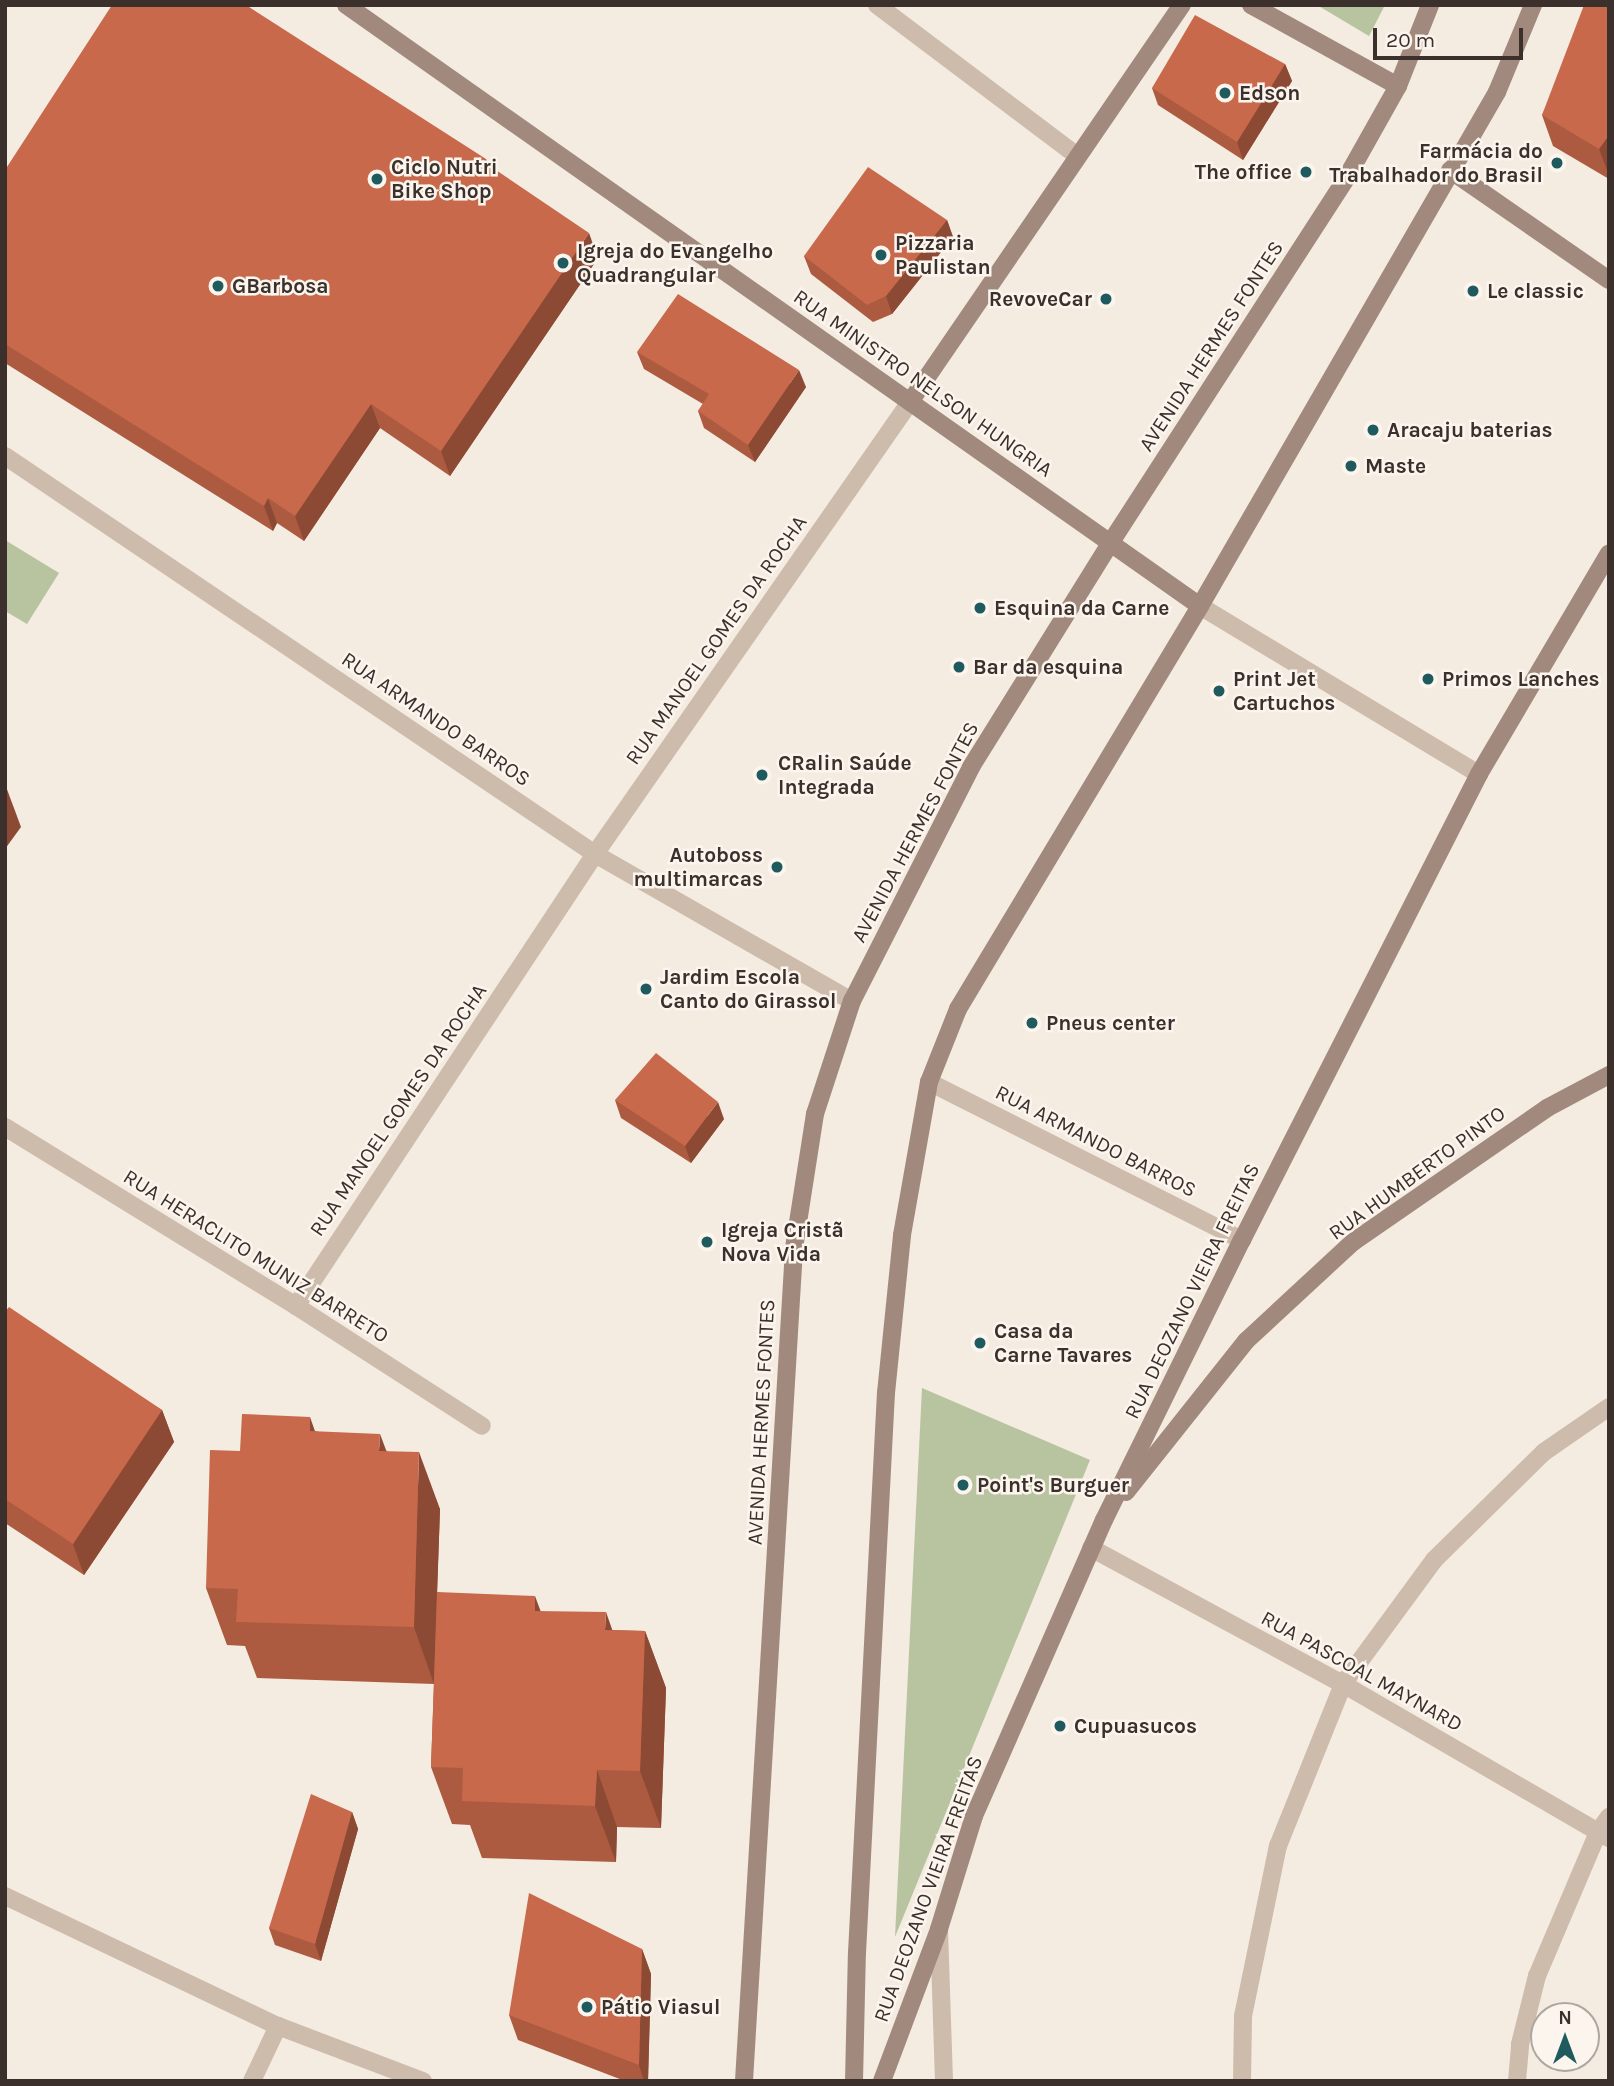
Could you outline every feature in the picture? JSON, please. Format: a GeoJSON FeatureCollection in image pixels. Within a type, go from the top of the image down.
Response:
{"type":"FeatureCollection","features":[{"type":"Feature","properties":{"kind":"main road","name":"RUA MINISTRO NELSON HUNGRIA"},"geometry":{"type":"LineString","coordinates":[[346,5],[1200,606]]}},
{"type":"Feature","properties":{"kind":"main road","name":"RUA MANOEL GOMES DA ROCHA"},"geometry":{"type":"LineString","coordinates":[[910,402],[1076,155],[1182,5]]}},
{"type":"Feature","properties":{"kind":"main road"},"geometry":{"type":"LineString","coordinates":[[1251,5],[1398,86]]}},
{"type":"Feature","properties":{"kind":"main road","name":"AVENIDA HERMES FONTES"},"geometry":{"type":"LineString","coordinates":[[744,2081],[794,1248],[816,1114],[852,1001],[971,767],[1111,542],[1348,175],[1398,86],[1430,5]]}},
{"type":"Feature","properties":{"kind":"main road"},"geometry":{"type":"LineString","coordinates":[[854,2081],[886,1393],[902,1235],[929,1082],[958,1009],[1200,606],[1497,92],[1533,5]]}},
{"type":"Feature","properties":{"kind":"main road"},"geometry":{"type":"LineString","coordinates":[[1450,170],[1609,280]]}},
{"type":"Feature","properties":{"kind":"main road","name":"RUA DEOZANO VIEIRA FREITAS"},"geometry":{"type":"LineString","coordinates":[[882,2081],[939,1929],[974,1816],[1104,1520],[1241,1240],[1479,774],[1609,553]]}},
{"type":"Feature","properties":{"kind":"main road","name":"RUA HUMBERTO PINTO"},"geometry":{"type":"LineString","coordinates":[[1104,1520],[1247,1341],[1353,1242],[1547,1108],[1609,1075]]}},
{"type":"Feature","properties":{"kind":"street"},"geometry":{"type":"LineString","coordinates":[[877,5],[1076,155]]}},
{"type":"Feature","properties":{"kind":"street","name":"RUA MANOEL GOMES DA ROCHA"},"geometry":{"type":"LineString","coordinates":[[296,1306],[595,854],[910,402]]}},
{"type":"Feature","properties":{"kind":"street","name":"RUA ARMANDO BARROS"},"geometry":{"type":"LineString","coordinates":[[5,456],[595,854],[852,1001]]}},
{"type":"Feature","properties":{"kind":"street"},"geometry":{"type":"LineString","coordinates":[[1200,606],[1479,774]]}},
{"type":"Feature","properties":{"kind":"street","name":"RUA ARMANDO BARROS"},"geometry":{"type":"LineString","coordinates":[[929,1082],[1241,1240]]}},
{"type":"Feature","properties":{"kind":"street","name":"RUA HERACLITO MUNIZ BARRETO"},"geometry":{"type":"LineString","coordinates":[[5,1127],[296,1306],[482,1426]]}},
{"type":"Feature","properties":{"kind":"street"},"geometry":{"type":"LineString","coordinates":[[1242,2081],[1243,2016],[1278,1846],[1343,1684],[1434,1560],[1544,1452],[1609,1407]]}},
{"type":"Feature","properties":{"kind":"street","name":"RUA PASCOAL MAYNARD"},"geometry":{"type":"LineString","coordinates":[[1091,1548],[1605,1829]]}},
{"type":"Feature","properties":{"kind":"street"},"geometry":{"type":"LineString","coordinates":[[1517,2081],[1520,2044],[1537,1976],[1605,1829]]}},
{"type":"Feature","properties":{"kind":"street"},"geometry":{"type":"LineString","coordinates":[[5,1896],[278,2025],[423,2081]]}},
{"type":"Feature","properties":{"kind":"street"},"geometry":{"type":"LineString","coordinates":[[939,1929],[944,2081]]}},
{"type":"Feature","properties":{"kind":"street"},"geometry":{"type":"LineString","coordinates":[[252,2081],[278,2025]]}},
{"type":"Feature","properties":{"kind":"green space"},"geometry":{"type":"Polygon","coordinates":[[[1317,5],[1385,5],[1369,36],[1317,5]]]}},
{"type":"Feature","properties":{"kind":"green space"},"geometry":{"type":"Polygon","coordinates":[[[5,540],[59,573],[27,624],[5,611],[5,540]]]}},
{"type":"Feature","properties":{"kind":"green space"},"geometry":{"type":"Polygon","coordinates":[[[922,1388],[1090,1460],[895,1937],[922,1388]]]}},
{"type":"Feature","properties":{"kind":"building","name":"GBarbosa"},"geometry":{"type":"Polygon","coordinates":[[[112,5],[246,5],[486,159],[484,162],[589,233],[441,451],[371,404],[295,516],[268,498],[264,506],[5,344],[5,170],[112,5]]]}},
{"type":"Feature","properties":{"kind":"building"},"geometry":{"type":"Polygon","coordinates":[[[1584,5],[1609,5],[1609,135],[1599,149],[1542,115],[1584,5]]]}},
{"type":"Feature","properties":{"kind":"building","name":"Edson"},"geometry":{"type":"Polygon","coordinates":[[[1195,15],[1285,64],[1237,142],[1152,88],[1195,15]]]}},
{"type":"Feature","properties":{"kind":"building","name":"Pizzaria Paulistan"},"geometry":{"type":"Polygon","coordinates":[[[868,167],[947,220],[886,296],[867,305],[804,256],[868,167]]]}},
{"type":"Feature","properties":{"kind":"building"},"geometry":{"type":"Polygon","coordinates":[[[678,294],[799,370],[748,445],[698,411],[709,394],[637,352],[678,294]]]}},
{"type":"Feature","properties":{"kind":"building"},"geometry":{"type":"Polygon","coordinates":[[[656,1053],[718,1102],[685,1146],[615,1100],[656,1053]]]}},
{"type":"Feature","properties":{"kind":"building"},"geometry":{"type":"Polygon","coordinates":[[[9,1307],[162,1410],[73,1544],[5,1499],[5,1312],[9,1307]]]}},
{"type":"Feature","properties":{"kind":"building"},"geometry":{"type":"Polygon","coordinates":[[[242,1414],[310,1417],[310,1431],[380,1434],[379,1451],[419,1452],[414,1627],[236,1622],[238,1589],[206,1588],[210,1450],[240,1451],[242,1414]]]}},
{"type":"Feature","properties":{"kind":"building"},"geometry":{"type":"Polygon","coordinates":[[[437,1592],[535,1596],[535,1611],[606,1612],[605,1630],[645,1631],[640,1771],[597,1770],[595,1806],[462,1801],[463,1768],[431,1767],[437,1592]]]}},
{"type":"Feature","properties":{"kind":"building"},"geometry":{"type":"Polygon","coordinates":[[[311,1794],[352,1812],[315,1944],[269,1928],[311,1794]]]}},
{"type":"Feature","properties":{"kind":"building","name":"Pátio Viasul"},"geometry":{"type":"Polygon","coordinates":[[[529,1893],[642,1949],[639,2065],[509,2015],[529,1893]]]}},
{"type":"Feature","properties":{"kind":"place","name":"Edson"},"geometry":{"type":"Point","coordinates":[1225,93]}},
{"type":"Feature","properties":{"kind":"place","name":"Farmácia do Trabalhador do Brasil"},"geometry":{"type":"Point","coordinates":[1557,163]}},
{"type":"Feature","properties":{"kind":"place","name":"The office"},"geometry":{"type":"Point","coordinates":[1306,172]}},
{"type":"Feature","properties":{"kind":"place","name":"Ciclo Nutri Bike Shop"},"geometry":{"type":"Point","coordinates":[377,179]}},
{"type":"Feature","properties":{"kind":"place","name":"Pizzaria Paulistan"},"geometry":{"type":"Point","coordinates":[881,255]}},
{"type":"Feature","properties":{"kind":"place","name":"Igreja do Evangelho Quadrangular"},"geometry":{"type":"Point","coordinates":[563,263]}},
{"type":"Feature","properties":{"kind":"place","name":"GBarbosa"},"geometry":{"type":"Point","coordinates":[218,286]}},
{"type":"Feature","properties":{"kind":"place","name":"Le classic"},"geometry":{"type":"Point","coordinates":[1473,291]}},
{"type":"Feature","properties":{"kind":"place","name":"RevoveCar"},"geometry":{"type":"Point","coordinates":[1106,299]}},
{"type":"Feature","properties":{"kind":"place","name":"Aracaju baterias"},"geometry":{"type":"Point","coordinates":[1373,430]}},
{"type":"Feature","properties":{"kind":"place","name":"Maste"},"geometry":{"type":"Point","coordinates":[1351,466]}},
{"type":"Feature","properties":{"kind":"place","name":"Esquina da Carne"},"geometry":{"type":"Point","coordinates":[980,608]}},
{"type":"Feature","properties":{"kind":"place","name":"Bar da esquina"},"geometry":{"type":"Point","coordinates":[959,667]}},
{"type":"Feature","properties":{"kind":"place","name":"Primos Lanches"},"geometry":{"type":"Point","coordinates":[1428,679]}},
{"type":"Feature","properties":{"kind":"place","name":"Print Jet Cartuchos"},"geometry":{"type":"Point","coordinates":[1219,691]}},
{"type":"Feature","properties":{"kind":"place","name":"CRalin Saúde Integrada"},"geometry":{"type":"Point","coordinates":[762,775]}},
{"type":"Feature","properties":{"kind":"place","name":"Autoboss multimarcas"},"geometry":{"type":"Point","coordinates":[777,867]}},
{"type":"Feature","properties":{"kind":"place","name":"Jardim Escola Canto do Girassol"},"geometry":{"type":"Point","coordinates":[646,989]}},
{"type":"Feature","properties":{"kind":"place","name":"Pneus center"},"geometry":{"type":"Point","coordinates":[1032,1023]}},
{"type":"Feature","properties":{"kind":"place","name":"Igreja Cristã Nova Vida"},"geometry":{"type":"Point","coordinates":[707,1242]}},
{"type":"Feature","properties":{"kind":"place","name":"Casa da Carne Tavares"},"geometry":{"type":"Point","coordinates":[980,1343]}},
{"type":"Feature","properties":{"kind":"place","name":"Point's Burguer"},"geometry":{"type":"Point","coordinates":[963,1485]}},
{"type":"Feature","properties":{"kind":"place","name":"Cupuasucos"},"geometry":{"type":"Point","coordinates":[1060,1726]}},
{"type":"Feature","properties":{"kind":"place","name":"Pátio Viasul"},"geometry":{"type":"Point","coordinates":[587,2007]}}]}
